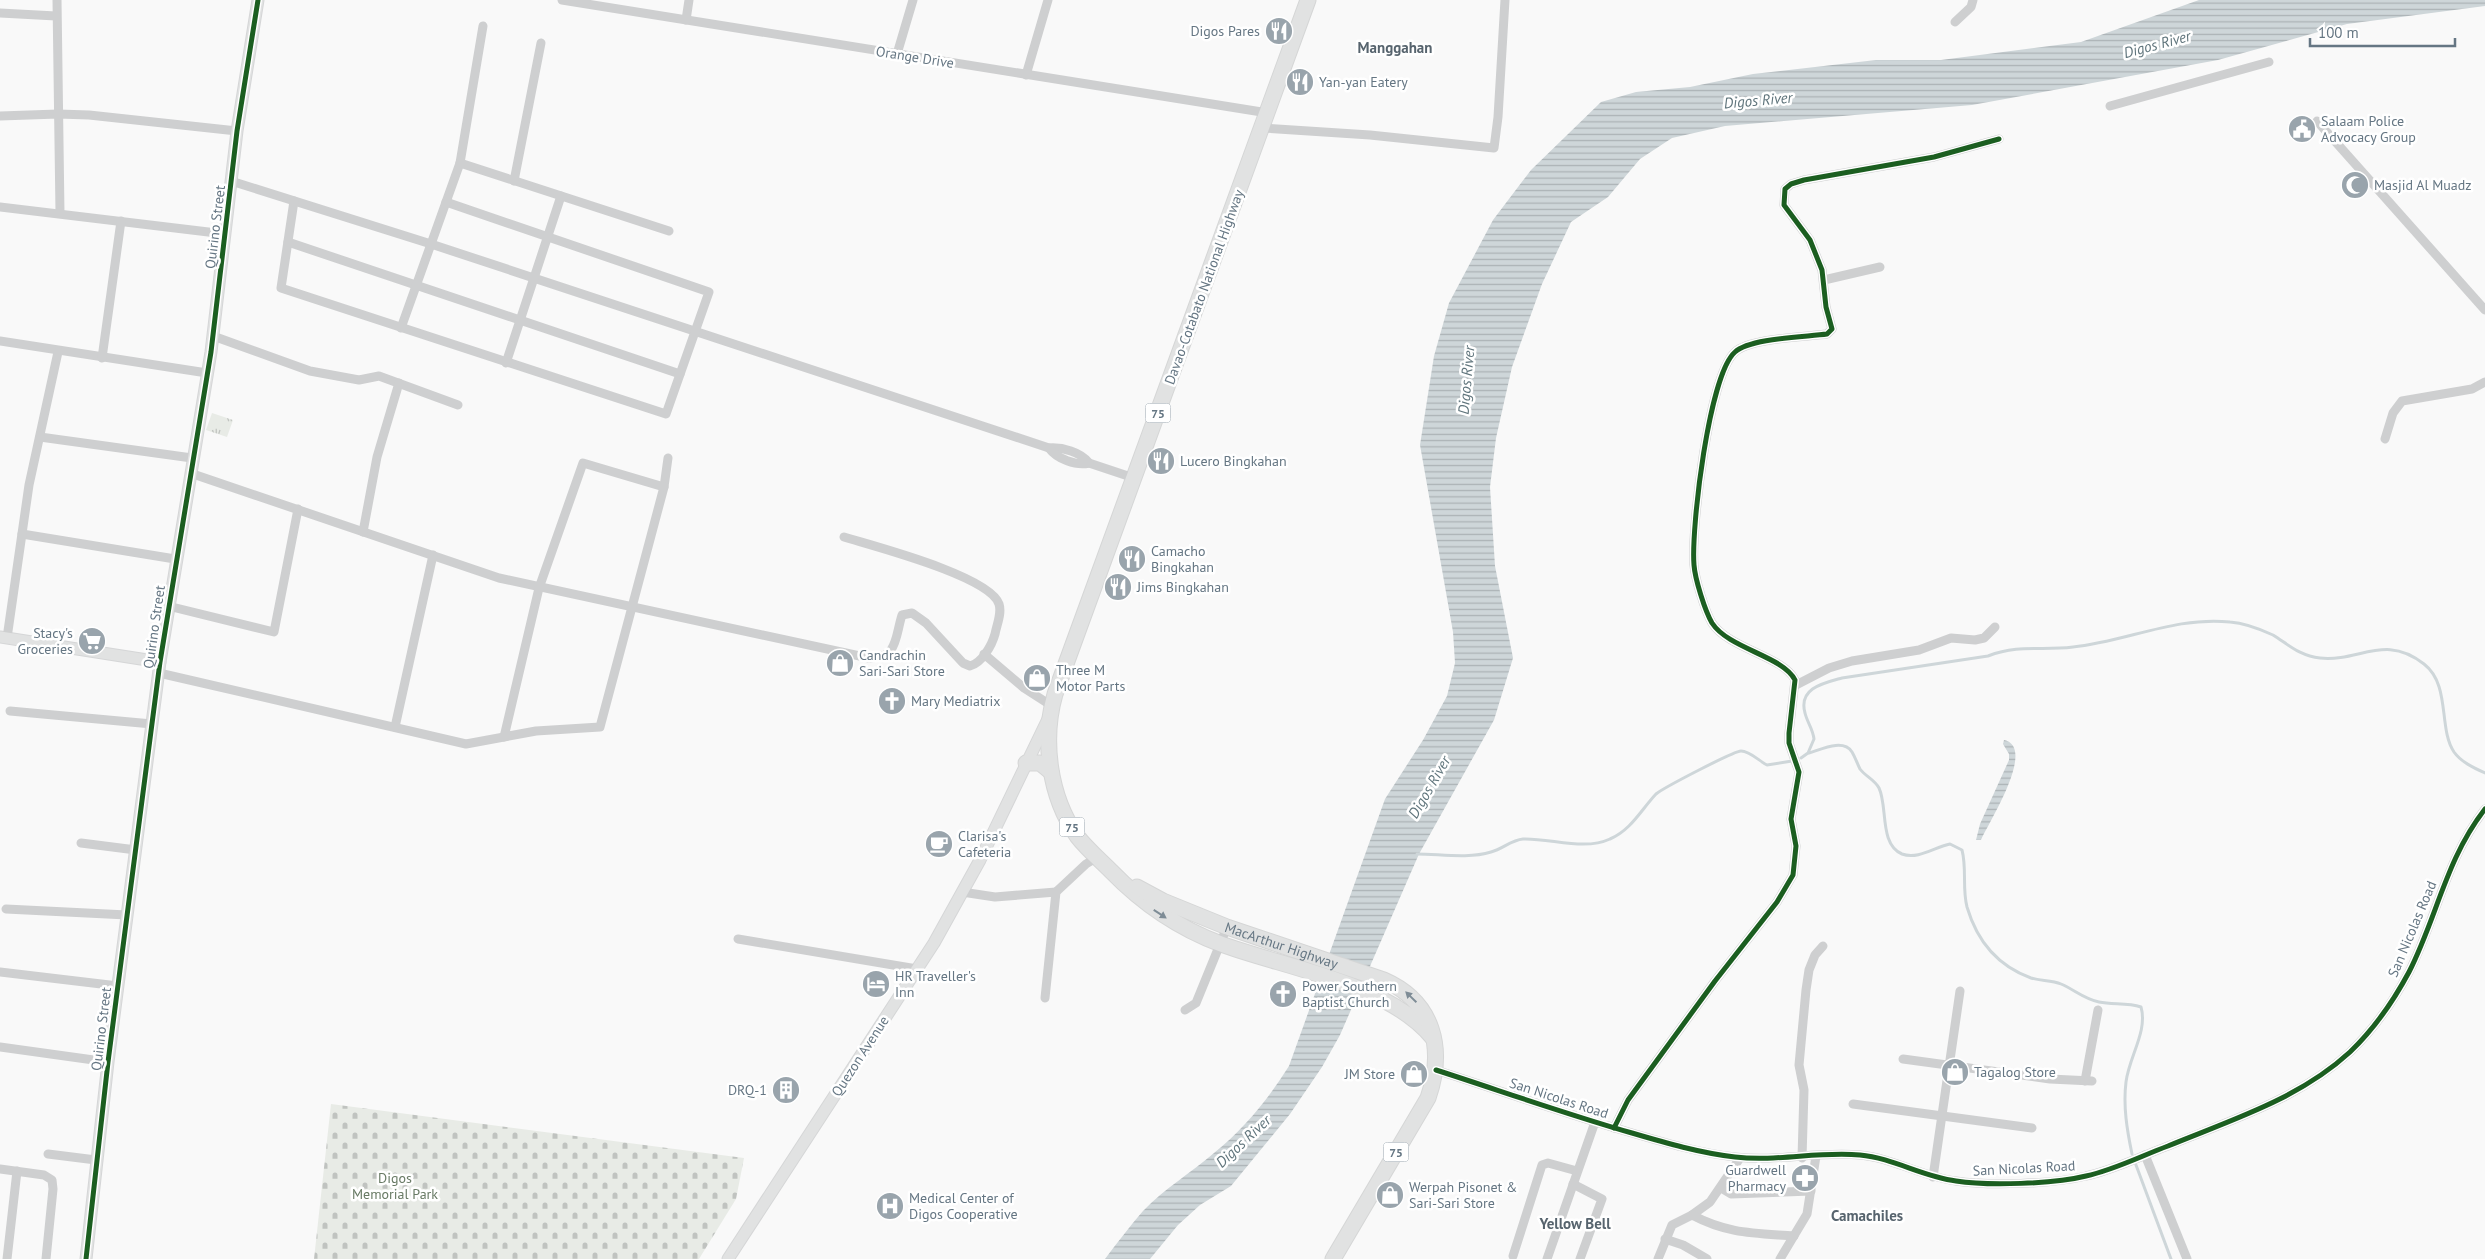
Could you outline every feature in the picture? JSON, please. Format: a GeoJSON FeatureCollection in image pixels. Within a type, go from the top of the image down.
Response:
{"type":"FeatureCollection","features":[{"type":"Feature","properties":{"kind":"highway","name":"Davao-Cotabato National Highway"},"geometry":{"type":"LineString","coordinates":[[1051,711],[1308,0]]}},
{"type":"Feature","properties":{"kind":"highway","name":"MacArthur Highway"},"geometry":{"type":"LineString","coordinates":[[1051,711],[1049,742],[1051,772],[1068,819],[1078,836],[1096,858],[1124,886],[1157,912],[1220,944],[1365,991],[1388,1001],[1407,1012],[1433,1038]]}},
{"type":"Feature","properties":{"kind":"highway"},"geometry":{"type":"LineString","coordinates":[[1026,763],[1040,763],[1051,772]]}},
{"type":"Feature","properties":{"kind":"highway","name":"MacArthur Highway"},"geometry":{"type":"LineString","coordinates":[[1110,870],[1163,901],[1227,927],[1395,985],[1416,1000],[1425,1013],[1436,1047],[1436,1070],[1428,1098],[1333,1259]]}},
{"type":"Feature","properties":{"kind":"street"},"geometry":{"type":"LineString","coordinates":[[57,0],[60,213]]}},
{"type":"Feature","properties":{"kind":"street","name":"Quirino Street"},"geometry":{"type":"LineString","coordinates":[[86,1259],[108,1062],[159,668],[175,559],[207,373],[237,131],[258,0]]}},
{"type":"Feature","properties":{"kind":"street","name":"Orange Drive"},"geometry":{"type":"LineString","coordinates":[[562,0],[1268,113]]}},
{"type":"Feature","properties":{"kind":"street"},"geometry":{"type":"LineString","coordinates":[[686,20],[689,0]]}},
{"type":"Feature","properties":{"kind":"street"},"geometry":{"type":"LineString","coordinates":[[897,54],[913,0]]}},
{"type":"Feature","properties":{"kind":"street"},"geometry":{"type":"LineString","coordinates":[[1026,75],[1048,0]]}},
{"type":"Feature","properties":{"kind":"street"},"geometry":{"type":"LineString","coordinates":[[1263,128],[1370,135],[1494,148],[1498,117],[1505,0]]}},
{"type":"Feature","properties":{"kind":"street"},"geometry":{"type":"LineString","coordinates":[[1955,22],[1971,7],[1973,0]]}},
{"type":"Feature","properties":{"kind":"street"},"geometry":{"type":"LineString","coordinates":[[0,13],[56,16]]}},
{"type":"Feature","properties":{"kind":"street"},"geometry":{"type":"LineString","coordinates":[[401,328],[460,163],[483,26]]}},
{"type":"Feature","properties":{"kind":"street"},"geometry":{"type":"LineString","coordinates":[[514,181],[541,43]]}},
{"type":"Feature","properties":{"kind":"street"},"geometry":{"type":"LineString","coordinates":[[2110,106],[2269,62]]}},
{"type":"Feature","properties":{"kind":"street"},"geometry":{"type":"LineString","coordinates":[[0,116],[58,114],[133,119],[237,131]]}},
{"type":"Feature","properties":{"kind":"street"},"geometry":{"type":"LineString","coordinates":[[2317,121],[2485,310]]}},
{"type":"Feature","properties":{"kind":"street"},"geometry":{"type":"LineString","coordinates":[[1614,1128],[1628,1100],[1715,981],[1777,902],[1791,880],[1796,854],[1791,819],[1799,772],[1789,742],[1795,680],[1789,670],[1730,639],[1712,622],[1697,579],[1694,549],[1709,422],[1726,362],[1736,350],[1745,345],[1831,332],[1833,324],[1826,307],[1824,280],[1810,240],[1784,205],[1786,189],[1791,184],[1804,180],[1934,157],[1999,139]]}},
{"type":"Feature","properties":{"kind":"street"},"geometry":{"type":"LineString","coordinates":[[460,163],[669,231]]}},
{"type":"Feature","properties":{"kind":"street"},"geometry":{"type":"LineString","coordinates":[[231,182],[431,244],[694,333],[1049,448],[1054,456],[1081,465],[1089,463],[1134,478]]}},
{"type":"Feature","properties":{"kind":"street"},"geometry":{"type":"LineString","coordinates":[[506,362],[561,196]]}},
{"type":"Feature","properties":{"kind":"street"},"geometry":{"type":"LineString","coordinates":[[294,201],[281,288],[666,414],[709,292],[446,202]]}},
{"type":"Feature","properties":{"kind":"street"},"geometry":{"type":"LineString","coordinates":[[0,207],[225,234]]}},
{"type":"Feature","properties":{"kind":"street"},"geometry":{"type":"LineString","coordinates":[[102,358],[121,221]]}},
{"type":"Feature","properties":{"kind":"street"},"geometry":{"type":"LineString","coordinates":[[288,242],[519,322],[680,374]]}},
{"type":"Feature","properties":{"kind":"street"},"geometry":{"type":"LineString","coordinates":[[1824,280],[1880,267]]}},
{"type":"Feature","properties":{"kind":"street"},"geometry":{"type":"LineString","coordinates":[[212,336],[310,371],[359,380],[379,376],[458,405]]}},
{"type":"Feature","properties":{"kind":"street"},"geometry":{"type":"LineString","coordinates":[[0,341],[58,352],[207,373]]}},
{"type":"Feature","properties":{"kind":"street"},"geometry":{"type":"LineString","coordinates":[[58,352],[29,485],[4,637],[159,668],[466,744],[536,732],[600,727],[630,607],[664,487],[668,458]]}},
{"type":"Feature","properties":{"kind":"street"},"geometry":{"type":"LineString","coordinates":[[2385,439],[2393,414],[2402,401],[2472,390],[2485,382]]}},
{"type":"Feature","properties":{"kind":"street"},"geometry":{"type":"LineString","coordinates":[[363,532],[377,457],[399,383]]}},
{"type":"Feature","properties":{"kind":"street"},"geometry":{"type":"LineString","coordinates":[[40,437],[192,458]]}},
{"type":"Feature","properties":{"kind":"street"},"geometry":{"type":"LineString","coordinates":[[504,737],[539,588],[583,463],[664,487]]}},
{"type":"Feature","properties":{"kind":"street"},"geometry":{"type":"LineString","coordinates":[[190,473],[433,555],[472,571],[539,588],[876,658],[883,658],[890,653],[894,647],[902,615],[912,613],[926,623],[966,665],[974,665],[984,654],[994,637],[1000,616],[999,604],[994,595],[983,587],[925,562],[844,537]]}},
{"type":"Feature","properties":{"kind":"street"},"geometry":{"type":"LineString","coordinates":[[168,606],[274,632],[298,509]]}},
{"type":"Feature","properties":{"kind":"street"},"geometry":{"type":"LineString","coordinates":[[22,534],[175,559]]}},
{"type":"Feature","properties":{"kind":"street"},"geometry":{"type":"LineString","coordinates":[[395,727],[433,555]]}},
{"type":"Feature","properties":{"kind":"street"},"geometry":{"type":"LineString","coordinates":[[1796,685],[1829,668],[1852,662],[1919,650],[1951,638],[1975,640],[1984,638],[1995,627]]}},
{"type":"Feature","properties":{"kind":"street"},"geometry":{"type":"LineString","coordinates":[[984,654],[1051,711]]}},
{"type":"Feature","properties":{"kind":"street"},"geometry":{"type":"LineString","coordinates":[[10,710],[152,724]]}},
{"type":"Feature","properties":{"kind":"street","name":"Quezon Avenue"},"geometry":{"type":"LineString","coordinates":[[728,1259],[917,969],[980,860],[1051,711]]}},
{"type":"Feature","properties":{"kind":"street","name":"San Nicolas Road"},"geometry":{"type":"LineString","coordinates":[[1436,1070],[1614,1128],[1692,1150],[1740,1158],[1802,1158],[1846,1154],[1870,1157],[1933,1177],[1972,1182],[2050,1181],[2085,1176],[2145,1155],[2282,1098],[2325,1072],[2350,1051],[2371,1029],[2410,970],[2454,857],[2468,831],[2485,809]]}},
{"type":"Feature","properties":{"kind":"street"},"geometry":{"type":"LineString","coordinates":[[81,843],[136,850]]}},
{"type":"Feature","properties":{"kind":"street"},"geometry":{"type":"LineString","coordinates":[[962,892],[995,897],[1056,892],[1086,864],[1096,858]]}},
{"type":"Feature","properties":{"kind":"street"},"geometry":{"type":"LineString","coordinates":[[1045,998],[1056,892]]}},
{"type":"Feature","properties":{"kind":"street"},"geometry":{"type":"LineString","coordinates":[[6,909],[127,915]]}},
{"type":"Feature","properties":{"kind":"street"},"geometry":{"type":"LineString","coordinates":[[1185,1010],[1196,1003],[1227,927]]}},
{"type":"Feature","properties":{"kind":"street"},"geometry":{"type":"LineString","coordinates":[[738,939],[917,969]]}},
{"type":"Feature","properties":{"kind":"street"},"geometry":{"type":"LineString","coordinates":[[1802,1158],[1804,1090],[1799,1065],[1806,990],[1809,970],[1815,955],[1823,946]]}},
{"type":"Feature","properties":{"kind":"street"},"geometry":{"type":"LineString","coordinates":[[0,972],[118,986]]}},
{"type":"Feature","properties":{"kind":"street"},"geometry":{"type":"LineString","coordinates":[[1933,1177],[1960,991]]}},
{"type":"Feature","properties":{"kind":"street"},"geometry":{"type":"LineString","coordinates":[[1903,1059],[2050,1079],[2089,1081],[2098,1010]]}},
{"type":"Feature","properties":{"kind":"street"},"geometry":{"type":"LineString","coordinates":[[0,1047],[108,1062]]}},
{"type":"Feature","properties":{"kind":"street"},"geometry":{"type":"LineString","coordinates":[[1853,1104],[2032,1128]]}},
{"type":"Feature","properties":{"kind":"street"},"geometry":{"type":"LineString","coordinates":[[1547,1259],[1595,1122]]}},
{"type":"Feature","properties":{"kind":"street"},"geometry":{"type":"LineString","coordinates":[[48,1154],[96,1160]]}},
{"type":"Feature","properties":{"kind":"street"},"geometry":{"type":"LineString","coordinates":[[2145,1155],[2187,1259]]}},
{"type":"Feature","properties":{"kind":"street"},"geometry":{"type":"LineString","coordinates":[[1780,1259],[1807,1214],[1816,1156]]}},
{"type":"Feature","properties":{"kind":"street"},"geometry":{"type":"LineString","coordinates":[[1658,1259],[1672,1225],[1682,1218],[1692,1215],[1710,1202],[1740,1158]]}},
{"type":"Feature","properties":{"kind":"street"},"geometry":{"type":"LineString","coordinates":[[1513,1256],[1542,1165],[1548,1163],[1577,1172]]}},
{"type":"Feature","properties":{"kind":"street"},"geometry":{"type":"LineString","coordinates":[[0,1169],[44,1175],[52,1180],[46,1259]]}},
{"type":"Feature","properties":{"kind":"street"},"geometry":{"type":"LineString","coordinates":[[8,1259],[17,1171]]}},
{"type":"Feature","properties":{"kind":"street"},"geometry":{"type":"LineString","coordinates":[[1573,1184],[1602,1199],[1580,1259]]}},
{"type":"Feature","properties":{"kind":"street"},"geometry":{"type":"LineString","coordinates":[[1721,1188],[1731,1194],[1811,1191]]}},
{"type":"Feature","properties":{"kind":"street"},"geometry":{"type":"LineString","coordinates":[[1692,1215],[1714,1226],[1733,1232],[1794,1236]]}},
{"type":"Feature","properties":{"kind":"street"},"geometry":{"type":"LineString","coordinates":[[1665,1239],[1683,1245],[1707,1259]]}},
{"type":"Feature","properties":{"kind":"green space"},"geometry":{"type":"Polygon","coordinates":[[[212,413],[233,420],[227,437],[206,430],[212,413]]]}},
{"type":"Feature","properties":{"kind":"green space","name":"Digos Memorial Park"},"geometry":{"type":"Polygon","coordinates":[[[331,1104],[744,1158],[736,1199],[699,1259],[314,1259],[331,1104]]]}},
{"type":"Feature","properties":{"kind":"water","name":"Digos River"},"geometry":{"type":"Polygon","coordinates":[[[2199,0],[2485,0],[2485,6],[2347,24],[2218,60],[1972,105],[1725,126],[1672,138],[1640,159],[1608,197],[1571,222],[1542,284],[1512,367],[1496,438],[1490,487],[1495,566],[1513,658],[1494,720],[1419,854],[1340,1035],[1322,1067],[1290,1114],[1231,1186],[1200,1205],[1178,1225],[1150,1259],[1105,1259],[1151,1203],[1225,1144],[1246,1123],[1273,1090],[1289,1066],[1385,799],[1423,740],[1447,696],[1455,663],[1453,632],[1420,445],[1434,356],[1449,303],[1493,220],[1531,170],[1601,102],[1636,92],[1690,87],[1753,74],[1876,60],[1941,60],[2081,42],[2199,0]]]}},
{"type":"Feature","properties":{"kind":"water"},"geometry":{"type":"Polygon","coordinates":[[[2004,740],[2013,746],[2015,756],[2013,770],[2008,786],[1981,840],[1976,840],[1980,824],[2009,760],[2009,754],[2003,744],[2004,740]]]}},
{"type":"Feature","properties":{"kind":"waterway"},"geometry":{"type":"LineString","coordinates":[[1801,758],[1808,753],[1814,739],[1805,713],[1805,698],[1814,688],[1828,682],[1842,678],[1988,656],[2010,650],[2062,648],[2092,644],[2170,626],[2210,621],[2246,625],[2273,635],[2313,657],[2334,658],[2385,650],[2410,655],[2424,664],[2438,683],[2446,731],[2454,752],[2464,762],[2485,773]]}},
{"type":"Feature","properties":{"kind":"waterway"},"geometry":{"type":"LineString","coordinates":[[1809,753],[1837,745],[1848,748],[1852,752],[1860,769],[1879,788],[1882,796],[1887,834],[1895,849],[1902,854],[1920,854],[1950,844],[1962,850],[1965,893],[1971,919],[1990,951],[2008,967],[2031,978],[2061,984],[2094,1001],[2141,1007],[2142,1025],[2128,1073],[2125,1091],[2126,1118],[2132,1154]]}},
{"type":"Feature","properties":{"kind":"waterway"},"geometry":{"type":"LineString","coordinates":[[1417,854],[1464,856],[1482,854],[1495,851],[1523,839],[1578,844],[1600,842],[1610,839],[1624,830],[1661,790],[1726,757],[1741,751],[1748,753],[1767,765],[1792,761]]}},
{"type":"Feature","properties":{"kind":"waterway"},"geometry":{"type":"LineString","coordinates":[[2136,1165],[2171,1259]]}},
{"type":"Feature","properties":{"kind":"cycle path"},"geometry":{"type":"LineString","coordinates":[[86,1259],[108,1062],[160,662],[211,352],[237,131],[258,0]]}},
{"type":"Feature","properties":{"kind":"cycle path"},"geometry":{"type":"LineString","coordinates":[[1614,1128],[1628,1100],[1715,981],[1777,902],[1793,875],[1796,846],[1791,819],[1799,772],[1789,743],[1789,733],[1795,680],[1789,672],[1768,658],[1730,640],[1712,623],[1701,595],[1694,565],[1695,519],[1704,453],[1717,390],[1726,366],[1735,352],[1742,347],[1778,339],[1827,334],[1832,329],[1826,307],[1822,270],[1810,240],[1784,205],[1785,189],[1791,184],[1804,180],[1934,157],[1999,139]]}},
{"type":"Feature","properties":{"kind":"cycle path"},"geometry":{"type":"LineString","coordinates":[[1436,1070],[1607,1126],[1709,1153],[1751,1158],[1829,1154],[1860,1155],[1884,1160],[1932,1176],[1969,1183],[2057,1181],[2086,1176],[2117,1167],[2264,1107],[2309,1083],[2350,1052],[2383,1014],[2409,972],[2451,868],[2472,828],[2485,809]]}},
{"type":"Feature","properties":{"kind":"place","name":"Digos Pares"},"geometry":{"type":"Point","coordinates":[1279,31]}},
{"type":"Feature","properties":{"kind":"place","name":"Yan-yan Eatery"},"geometry":{"type":"Point","coordinates":[1300,82]}},
{"type":"Feature","properties":{"kind":"place","name":"Salaam Police Advocacy Group"},"geometry":{"type":"Point","coordinates":[2302,129]}},
{"type":"Feature","properties":{"kind":"place","name":"Masjid Al Muadz"},"geometry":{"type":"Point","coordinates":[2355,185]}},
{"type":"Feature","properties":{"kind":"place","name":"Lucero Bingkahan"},"geometry":{"type":"Point","coordinates":[1161,461]}},
{"type":"Feature","properties":{"kind":"place","name":"Camacho Bingkahan"},"geometry":{"type":"Point","coordinates":[1132,559]}},
{"type":"Feature","properties":{"kind":"place","name":"Jims Bingkahan"},"geometry":{"type":"Point","coordinates":[1118,587]}},
{"type":"Feature","properties":{"kind":"place","name":"Stacy's Groceries"},"geometry":{"type":"Point","coordinates":[92,641]}},
{"type":"Feature","properties":{"kind":"place","name":"Candrachin Sari-Sari Store"},"geometry":{"type":"Point","coordinates":[840,663]}},
{"type":"Feature","properties":{"kind":"place","name":"Three M Motor Parts"},"geometry":{"type":"Point","coordinates":[1037,678]}},
{"type":"Feature","properties":{"kind":"place","name":"Mary Mediatrix"},"geometry":{"type":"Point","coordinates":[892,701]}},
{"type":"Feature","properties":{"kind":"place","name":"Clarisa's Cafeteria"},"geometry":{"type":"Point","coordinates":[939,844]}},
{"type":"Feature","properties":{"kind":"place","name":"HR Traveller's Inn"},"geometry":{"type":"Point","coordinates":[876,984]}},
{"type":"Feature","properties":{"kind":"place","name":"Power Southern Baptist Church"},"geometry":{"type":"Point","coordinates":[1283,994]}},
{"type":"Feature","properties":{"kind":"place","name":"Tagalog Store"},"geometry":{"type":"Point","coordinates":[1955,1072]}},
{"type":"Feature","properties":{"kind":"place","name":"JM Store"},"geometry":{"type":"Point","coordinates":[1414,1074]}},
{"type":"Feature","properties":{"kind":"place","name":"DRQ-1"},"geometry":{"type":"Point","coordinates":[786,1090]}},
{"type":"Feature","properties":{"kind":"place","name":"Guardwell Pharmacy"},"geometry":{"type":"Point","coordinates":[1805,1178]}},
{"type":"Feature","properties":{"kind":"place","name":"Werpah Pisonet & Sari-Sari Store"},"geometry":{"type":"Point","coordinates":[1390,1195]}},
{"type":"Feature","properties":{"kind":"place","name":"Medical Center of Digos Cooperative"},"geometry":{"type":"Point","coordinates":[890,1206]}},
{"type":"Feature","properties":{"kind":"district","name":"Manggahan"},"geometry":{"type":"Point","coordinates":[1395,47]}},
{"type":"Feature","properties":{"kind":"district","name":"Camachiles"},"geometry":{"type":"Point","coordinates":[1867,1215]}},
{"type":"Feature","properties":{"kind":"district","name":"Yellow Bell"},"geometry":{"type":"Point","coordinates":[1575,1223]}}]}
